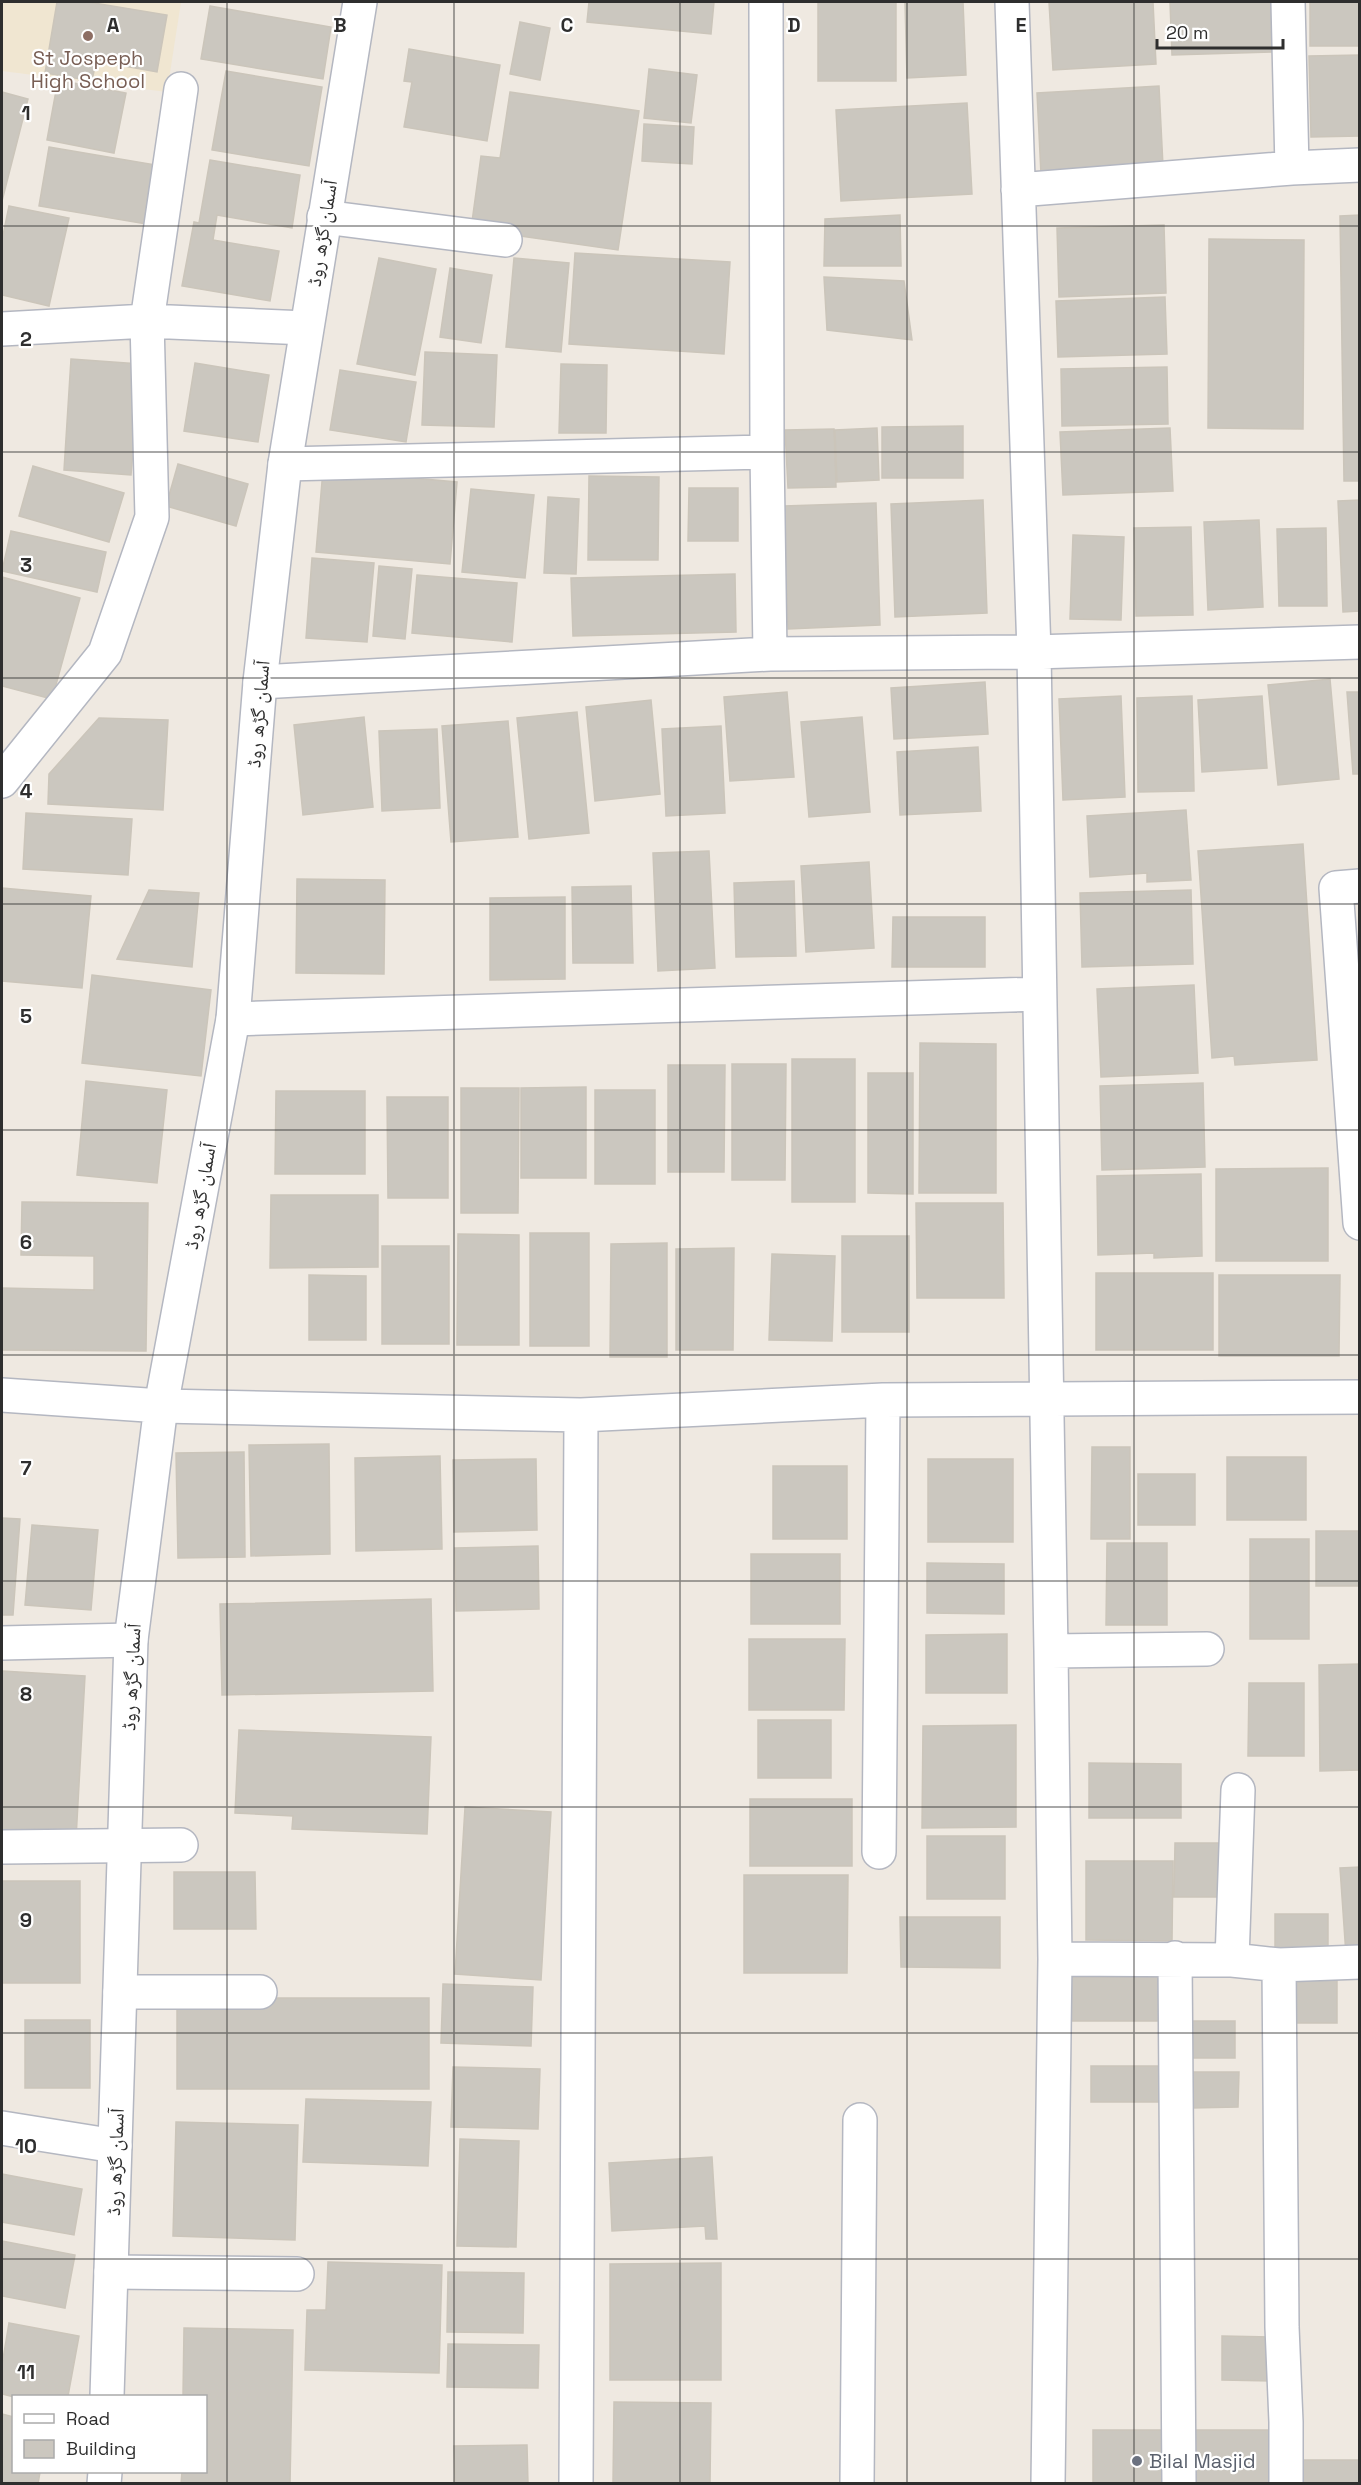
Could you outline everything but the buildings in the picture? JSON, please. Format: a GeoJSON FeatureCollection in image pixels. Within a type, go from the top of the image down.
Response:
{"type":"FeatureCollection","features":[{"type":"Feature","properties":{"kind":"street","name":"آسمان گڑھ روڈ"},"geometry":{"type":"LineString","coordinates":[[107,2395],[130,1640],[161,1406],[233,1019],[260,682],[285,464],[360,2]]}},
{"type":"Feature","properties":{"kind":"street"},"geometry":{"type":"LineString","coordinates":[[766,2],[770,654]]}},
{"type":"Feature","properties":{"kind":"street"},"geometry":{"type":"LineString","coordinates":[[1012,2],[1034,652],[1038,994],[1048,1398],[1055,1959],[1048,2484]]}},
{"type":"Feature","properties":{"kind":"street"},"geometry":{"type":"LineString","coordinates":[[1288,2],[1292,168]]}},
{"type":"Feature","properties":{"kind":"street"},"geometry":{"type":"LineString","coordinates":[[2,781],[105,653],[152,517],[147,321],[181,89]]}},
{"type":"Feature","properties":{"kind":"street"},"geometry":{"type":"LineString","coordinates":[[1018,190],[1292,168],[1359,165]]}},
{"type":"Feature","properties":{"kind":"street"},"geometry":{"type":"LineString","coordinates":[[324,217],[505,240]]}},
{"type":"Feature","properties":{"kind":"street"},"geometry":{"type":"LineString","coordinates":[[2,329],[147,321],[306,328]]}},
{"type":"Feature","properties":{"kind":"street"},"geometry":{"type":"LineString","coordinates":[[285,464],[767,452]]}},
{"type":"Feature","properties":{"kind":"street"},"geometry":{"type":"LineString","coordinates":[[260,682],[770,654],[1034,652],[1359,642]]}},
{"type":"Feature","properties":{"kind":"street"},"geometry":{"type":"LineString","coordinates":[[1359,886],[1336,888],[1357,1136],[1359,1223]]}},
{"type":"Feature","properties":{"kind":"street"},"geometry":{"type":"LineString","coordinates":[[233,1019],[1038,994]]}},
{"type":"Feature","properties":{"kind":"street"},"geometry":{"type":"LineString","coordinates":[[2,1395],[161,1406],[581,1415],[883,1400],[1359,1397]]}},
{"type":"Feature","properties":{"kind":"street"},"geometry":{"type":"LineString","coordinates":[[879,1852],[883,1400]]}},
{"type":"Feature","properties":{"kind":"street"},"geometry":{"type":"LineString","coordinates":[[576,2484],[581,1415]]}},
{"type":"Feature","properties":{"kind":"street"},"geometry":{"type":"LineString","coordinates":[[2,1643],[130,1640]]}},
{"type":"Feature","properties":{"kind":"street"},"geometry":{"type":"LineString","coordinates":[[1051,1651],[1207,1649]]}},
{"type":"Feature","properties":{"kind":"street"},"geometry":{"type":"LineString","coordinates":[[1232,1960],[1238,1790]]}},
{"type":"Feature","properties":{"kind":"street"},"geometry":{"type":"LineString","coordinates":[[2,1848],[182,1845]]}},
{"type":"Feature","properties":{"kind":"street"},"geometry":{"type":"LineString","coordinates":[[1055,1959],[1175,1958],[1232,1960],[1279,1965],[1359,1962]]}},
{"type":"Feature","properties":{"kind":"street"},"geometry":{"type":"LineString","coordinates":[[1175,1958],[1179,2484]]}},
{"type":"Feature","properties":{"kind":"street"},"geometry":{"type":"LineString","coordinates":[[1279,1965],[1282,2327],[1286,2484]]}},
{"type":"Feature","properties":{"kind":"street"},"geometry":{"type":"LineString","coordinates":[[120,1992],[260,1992]]}},
{"type":"Feature","properties":{"kind":"street"},"geometry":{"type":"LineString","coordinates":[[856,2484],[860,2120]]}},
{"type":"Feature","properties":{"kind":"street"},"geometry":{"type":"LineString","coordinates":[[2,2128],[115,2146]]}},
{"type":"Feature","properties":{"kind":"street"},"geometry":{"type":"LineString","coordinates":[[111,2272],[297,2274]]}},
{"type":"Feature","properties":{"kind":"shaded area","name":"St Jospeph High School"},"geometry":{"type":"Polygon","coordinates":[[[2,2],[181,2],[167,92],[2,71],[2,2]]]}},
{"type":"Feature","properties":{"kind":"place","name":"St Jospeph High School"},"geometry":{"type":"Point","coordinates":[88,36]}},
{"type":"Feature","properties":{"kind":"place","name":"Bilal Masjid"},"geometry":{"type":"Point","coordinates":[1137,2461]}}]}
